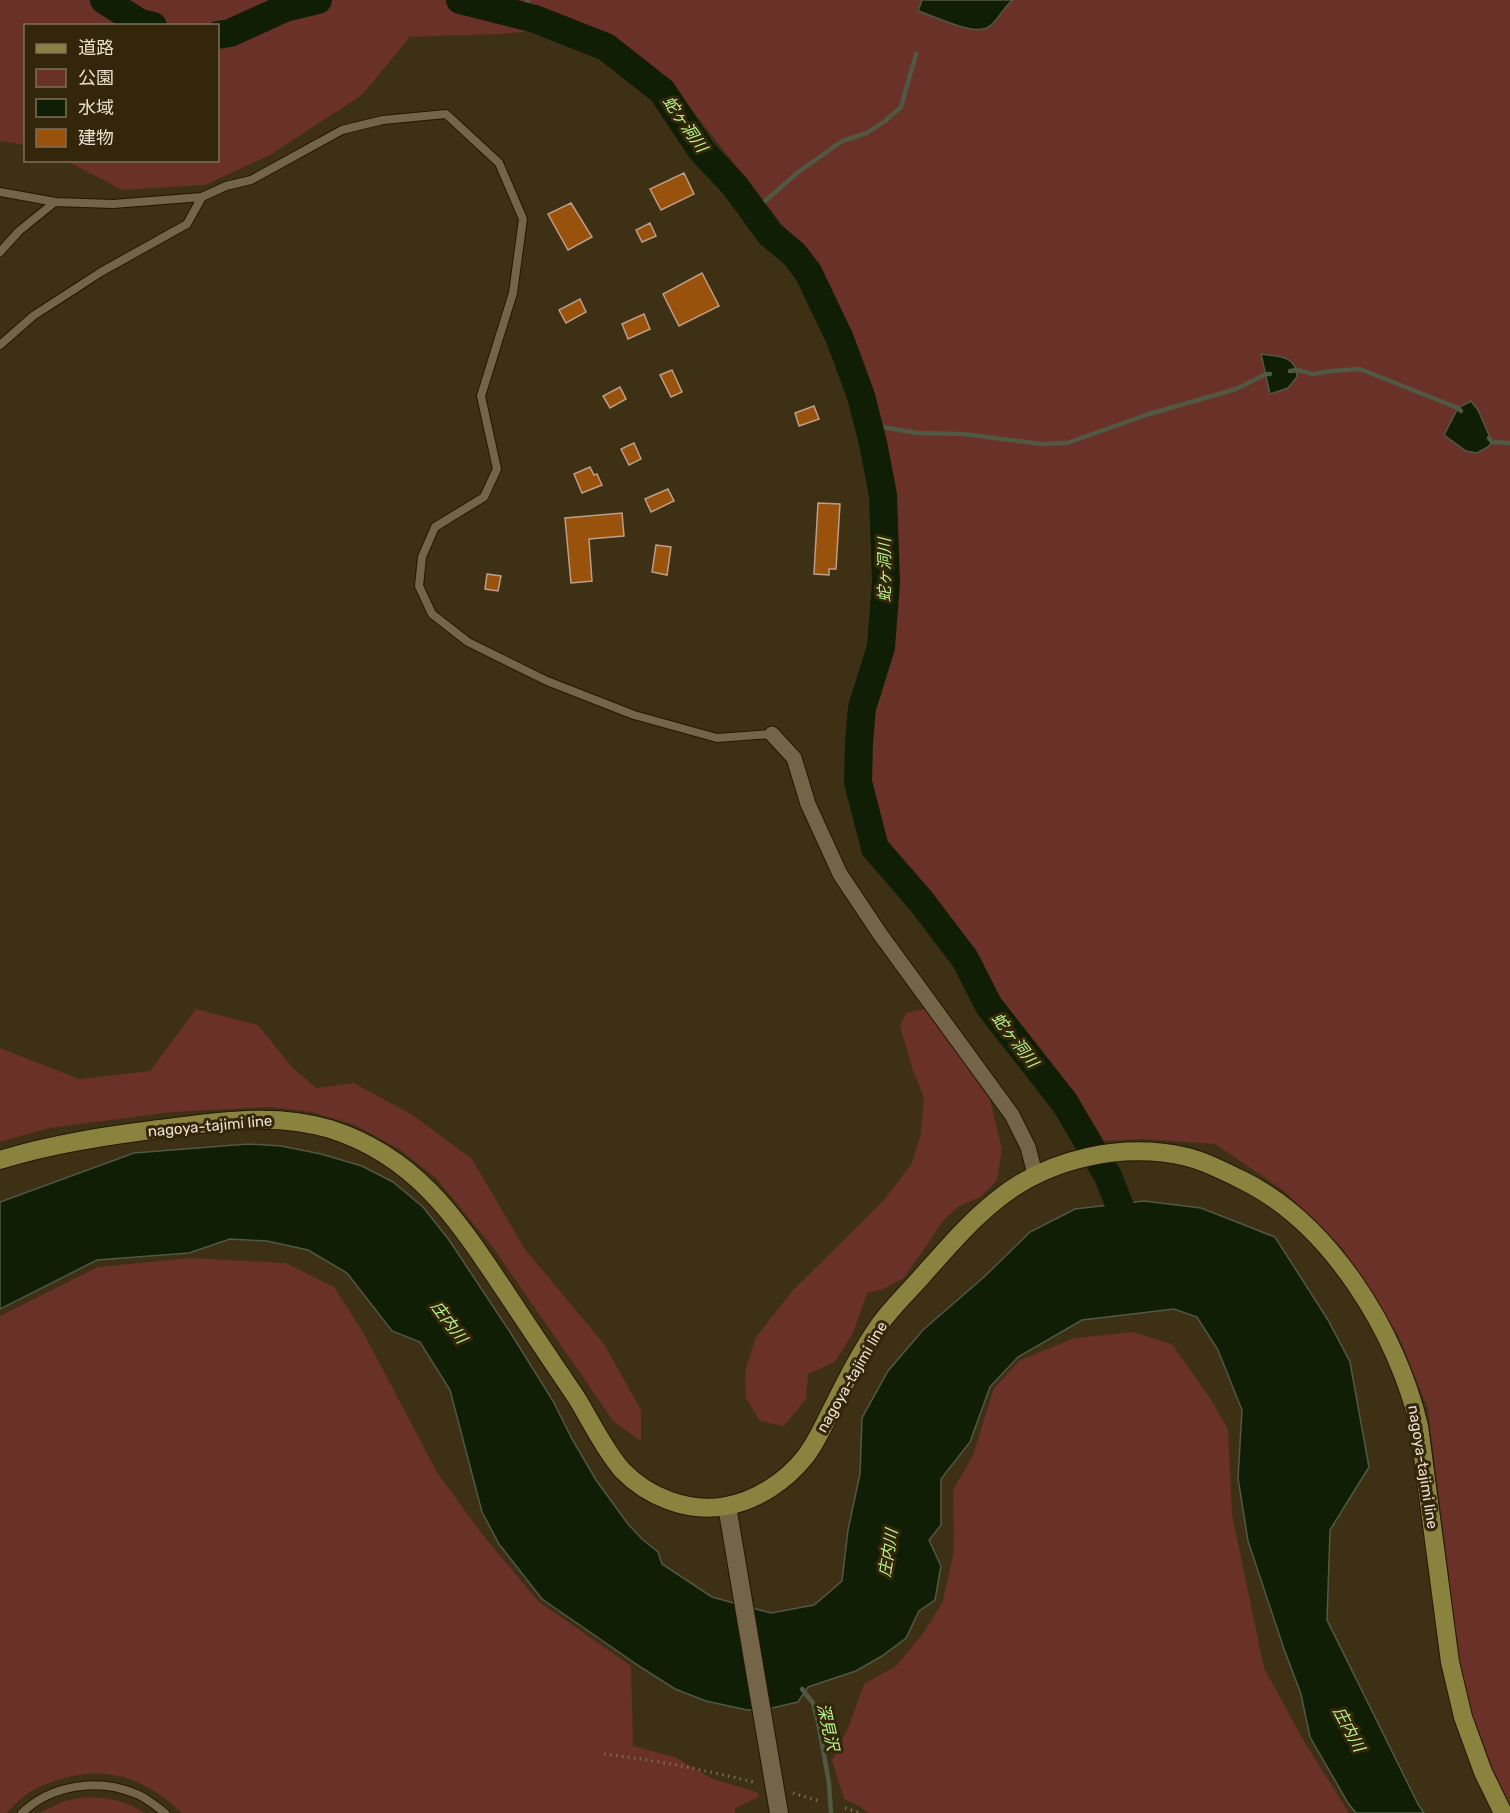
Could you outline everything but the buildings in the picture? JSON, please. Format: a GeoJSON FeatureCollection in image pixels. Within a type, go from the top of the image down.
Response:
{"type":"FeatureCollection","features":[{"type":"Feature","properties":{"kind":"main road","name":"nagoya-tajimi line"},"geometry":{"type":"LineString","coordinates":[[0,1160],[26,1152],[135,1132],[255,1119],[293,1121],[329,1129],[364,1143],[395,1160],[418,1179],[466,1233],[579,1403],[609,1454],[624,1472],[643,1488],[659,1497],[675,1503],[709,1508],[745,1501],[766,1491],[794,1470],[808,1454],[847,1379],[880,1324],[963,1229],[1000,1197],[1035,1174],[1083,1158],[1156,1151],[1191,1158],[1261,1189],[1294,1215],[1328,1248],[1359,1290],[1387,1337],[1412,1394],[1419,1426],[1450,1662],[1467,1728],[1483,1772],[1503,1813]]}},
{"type":"Feature","properties":{"kind":"street"},"geometry":{"type":"LineString","coordinates":[[772,734],[794,758],[808,804],[840,874],[880,934],[1012,1115],[1028,1147],[1035,1174]]}},
{"type":"Feature","properties":{"kind":"street"},"geometry":{"type":"LineString","coordinates":[[727,1506],[766,1782],[779,1813]]}},
{"type":"Feature","properties":{"kind":"lane"},"geometry":{"type":"LineString","coordinates":[[0,192],[55,202],[113,204],[202,197],[226,186],[251,180],[342,130],[383,120],[446,114],[499,163],[523,219],[513,293],[481,396],[497,469],[484,497],[435,527],[422,557],[419,586],[432,615],[468,642],[547,681],[634,715],[717,738],[772,734]]}},
{"type":"Feature","properties":{"kind":"lane"},"geometry":{"type":"LineString","coordinates":[[0,345],[33,316],[101,272],[187,224],[202,197]]}},
{"type":"Feature","properties":{"kind":"lane"},"geometry":{"type":"LineString","coordinates":[[0,252],[19,231],[55,202]]}},
{"type":"Feature","properties":{"kind":"lane"},"geometry":{"type":"LineString","coordinates":[[22,1813],[45,1796],[70,1788],[98,1785],[137,1793],[165,1813]]}},
{"type":"Feature","properties":{"kind":"path"},"geometry":{"type":"LineString","coordinates":[[604,1754],[649,1759],[766,1782]]}},
{"type":"Feature","properties":{"kind":"path"},"geometry":{"type":"LineString","coordinates":[[793,1793],[819,1801]]}},
{"type":"Feature","properties":{"kind":"path"},"geometry":{"type":"LineString","coordinates":[[844,1808],[861,1813]]}},
{"type":"Feature","properties":{"kind":"green space"},"geometry":{"type":"Polygon","coordinates":[[[0,0],[922,0],[918,11],[1013,0],[1510,0],[1510,1805],[1481,1745],[1460,1665],[1428,1409],[1398,1335],[1343,1249],[1284,1191],[1215,1144],[1142,1139],[1098,1141],[1052,1071],[1006,1012],[960,933],[909,880],[885,848],[872,797],[866,738],[894,631],[891,506],[871,390],[822,275],[669,81],[581,26],[500,34],[410,37],[362,95],[270,155],[205,185],[122,190],[69,162],[219,162],[219,24],[24,24],[24,145],[0,141],[0,0]]]}},
{"type":"Feature","properties":{"kind":"green space"},"geometry":{"type":"Polygon","coordinates":[[[196,1009],[258,1025],[291,1066],[316,1088],[354,1083],[411,1114],[472,1159],[524,1248],[604,1344],[641,1410],[641,1441],[614,1422],[494,1249],[436,1178],[399,1149],[355,1125],[312,1112],[269,1107],[173,1112],[49,1128],[0,1142],[0,1048],[79,1079],[150,1071],[196,1009]]]}},
{"type":"Feature","properties":{"kind":"green space"},"geometry":{"type":"Polygon","coordinates":[[[925,1009],[989,1096],[1002,1149],[997,1180],[981,1197],[959,1206],[944,1220],[904,1278],[883,1289],[867,1293],[853,1333],[835,1362],[808,1374],[806,1399],[784,1426],[760,1421],[746,1398],[745,1371],[756,1337],[793,1290],[884,1200],[912,1163],[921,1133],[924,1098],[912,1068],[900,1026],[906,1013],[925,1009]]]}},
{"type":"Feature","properties":{"kind":"green space"},"geometry":{"type":"Polygon","coordinates":[[[191,1258],[286,1263],[334,1287],[363,1332],[438,1474],[483,1535],[538,1601],[631,1666],[633,1746],[675,1757],[713,1779],[757,1792],[759,1797],[735,1808],[735,1813],[182,1813],[142,1784],[114,1775],[98,1773],[82,1774],[43,1785],[28,1793],[6,1813],[0,1813],[0,1316],[98,1267],[191,1258]]]}},
{"type":"Feature","properties":{"kind":"green space"},"geometry":{"type":"Polygon","coordinates":[[[1133,1332],[1172,1344],[1210,1398],[1228,1429],[1232,1514],[1264,1668],[1305,1743],[1349,1813],[869,1813],[844,1799],[832,1761],[848,1728],[864,1684],[896,1666],[924,1632],[943,1601],[954,1551],[953,1490],[973,1455],[994,1388],[1020,1360],[1075,1338],[1133,1332]]]}},
{"type":"Feature","properties":{"kind":"green space"},"geometry":{"type":"Polygon","coordinates":[[[86,1797],[116,1800],[144,1813],[39,1813],[64,1801],[86,1797]]]}},
{"type":"Feature","properties":{"kind":"water"},"geometry":{"type":"Polygon","coordinates":[[[922,0],[1013,0],[987,28],[972,29],[918,11],[922,0]]]}},
{"type":"Feature","properties":{"kind":"water"},"geometry":{"type":"Polygon","coordinates":[[[1261,354],[1290,360],[1297,377],[1288,388],[1270,394],[1261,354]]]}},
{"type":"Feature","properties":{"kind":"water"},"geometry":{"type":"Polygon","coordinates":[[[1471,401],[1478,410],[1492,442],[1477,453],[1466,451],[1444,435],[1458,408],[1471,401]]]}},
{"type":"Feature","properties":{"kind":"water","name":"庄内川"},"geometry":{"type":"Polygon","coordinates":[[[248,1144],[281,1146],[321,1154],[362,1166],[393,1182],[423,1207],[449,1240],[510,1332],[553,1401],[596,1480],[628,1524],[658,1552],[662,1564],[712,1597],[771,1613],[814,1605],[842,1581],[848,1530],[860,1474],[862,1418],[888,1371],[923,1330],[984,1277],[1030,1232],[1075,1209],[1144,1201],[1201,1208],[1275,1237],[1328,1320],[1350,1362],[1369,1467],[1330,1530],[1327,1620],[1424,1813],[1356,1813],[1310,1737],[1301,1694],[1248,1541],[1238,1478],[1242,1410],[1218,1350],[1197,1317],[1174,1309],[1082,1320],[1018,1357],[990,1387],[970,1442],[941,1479],[941,1525],[929,1540],[941,1566],[935,1600],[919,1611],[906,1638],[882,1656],[856,1671],[808,1687],[798,1702],[772,1708],[747,1710],[706,1701],[675,1689],[542,1599],[499,1544],[482,1512],[450,1390],[420,1342],[392,1331],[347,1273],[308,1250],[267,1241],[230,1239],[189,1253],[97,1260],[0,1309],[0,1202],[134,1153],[248,1144]]]}},
{"type":"Feature","properties":{"kind":"waterway","name":"蛇ヶ洞川"},"geometry":{"type":"LineString","coordinates":[[104,0],[144,24]]}},
{"type":"Feature","properties":{"kind":"waterway","name":"蛇ヶ洞川"},"geometry":{"type":"LineString","coordinates":[[219,35],[230,33],[285,8],[318,0]]}},
{"type":"Feature","properties":{"kind":"waterway","name":"蛇ヶ洞川"},"geometry":{"type":"LineString","coordinates":[[460,0],[535,19],[606,47],[662,91],[702,151],[735,186],[770,234],[794,254],[808,272],[840,339],[861,396],[883,495],[886,582],[881,647],[862,708],[858,782],[875,848],[921,901],[965,959],[989,1006],[1065,1103],[1108,1176],[1133,1240]]}},
{"type":"Feature","properties":{"kind":"waterway"},"geometry":{"type":"LineString","coordinates":[[520,15],[528,0]]}},
{"type":"Feature","properties":{"kind":"waterway"},"geometry":{"type":"LineString","coordinates":[[753,212],[797,173],[842,141],[867,133],[901,107],[916,54]]}},
{"type":"Feature","properties":{"kind":"waterway"},"geometry":{"type":"LineString","coordinates":[[1290,371],[1297,370],[1313,374],[1360,369],[1461,411]]}},
{"type":"Feature","properties":{"kind":"waterway"},"geometry":{"type":"LineString","coordinates":[[870,429],[882,427],[917,433],[963,434],[1041,444],[1067,443],[1146,415],[1236,389],[1270,374]]}},
{"type":"Feature","properties":{"kind":"waterway"},"geometry":{"type":"LineString","coordinates":[[1489,438],[1492,442],[1510,443]]}},
{"type":"Feature","properties":{"kind":"waterway","name":"深見沢"},"geometry":{"type":"LineString","coordinates":[[802,1689],[813,1703],[818,1722],[829,1783],[831,1813]]}}]}
